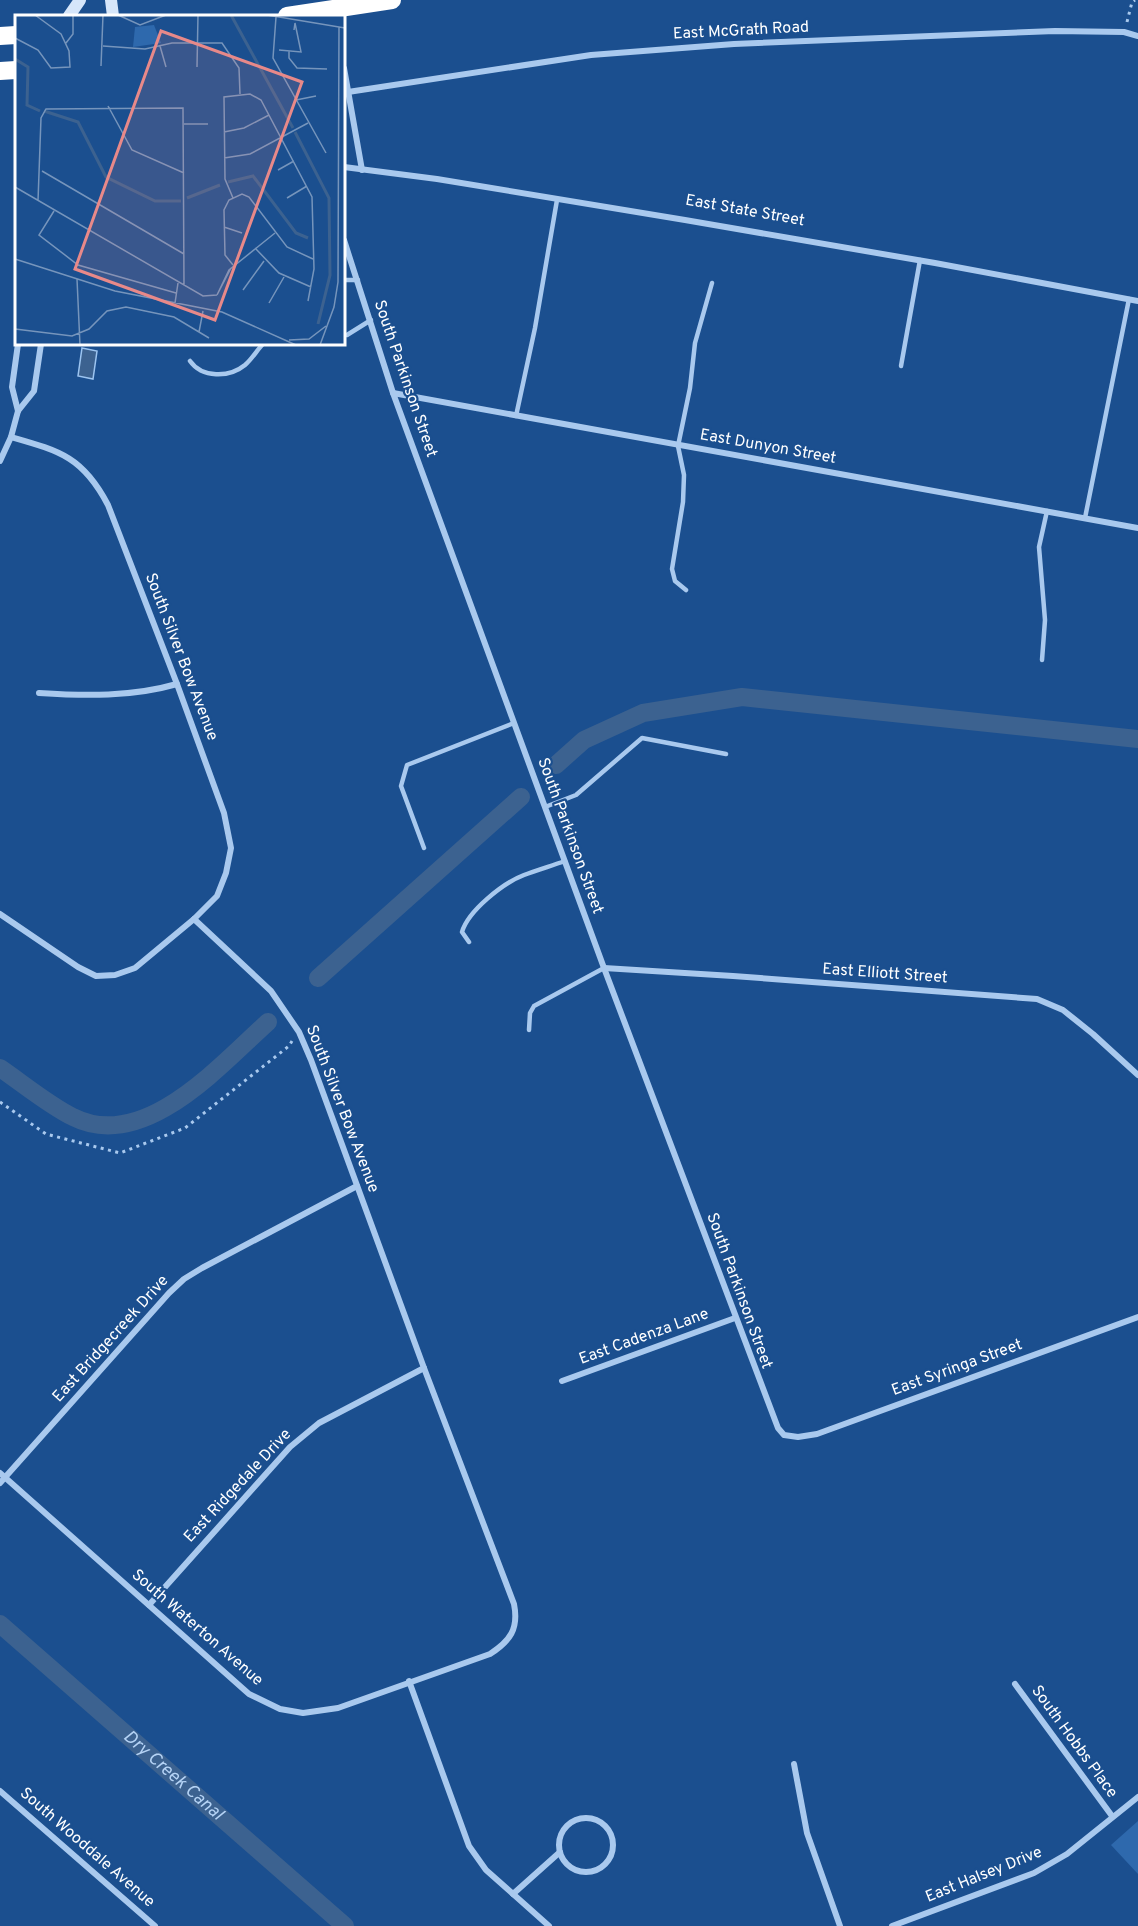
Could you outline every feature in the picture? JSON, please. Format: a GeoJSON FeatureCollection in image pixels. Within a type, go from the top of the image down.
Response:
{"type":"FeatureCollection","features":[{"type":"Feature","properties":{"kind":"highway"},"geometry":{"type":"LineString","coordinates":[[303,15],[334,13],[392,0]]}},
{"type":"Feature","properties":{"kind":"highway"},"geometry":{"type":"LineString","coordinates":[[0,36],[15,34]]}},
{"type":"Feature","properties":{"kind":"highway"},"geometry":{"type":"LineString","coordinates":[[0,71],[15,70]]}},
{"type":"Feature","properties":{"kind":"street"},"geometry":{"type":"LineString","coordinates":[[70,15],[80,0]]}},
{"type":"Feature","properties":{"kind":"street"},"geometry":{"type":"LineString","coordinates":[[111,0],[112,15]]}},
{"type":"Feature","properties":{"kind":"street","name":"East McGrath Road"},"geometry":{"type":"LineString","coordinates":[[348,92],[591,55],[734,44],[1055,31],[1124,32],[1138,36]]}},
{"type":"Feature","properties":{"kind":"street"},"geometry":{"type":"LineString","coordinates":[[345,74],[362,170]]}},
{"type":"Feature","properties":{"kind":"street","name":"East State Street"},"geometry":{"type":"LineString","coordinates":[[345,167],[437,179],[920,260],[1138,301]]}},
{"type":"Feature","properties":{"kind":"street","name":"South Parkinson Street"},"geometry":{"type":"LineString","coordinates":[[345,243],[393,393],[604,968],[773,1420],[784,1435]]}},
{"type":"Feature","properties":{"kind":"street"},"geometry":{"type":"LineString","coordinates":[[18,345],[12,387],[18,411]]}},
{"type":"Feature","properties":{"kind":"street"},"geometry":{"type":"LineString","coordinates":[[0,461],[11,437],[18,411],[34,391],[41,345]]}},
{"type":"Feature","properties":{"kind":"street","name":"East Dunyon Street"},"geometry":{"type":"LineString","coordinates":[[393,393],[1138,528]]}},
{"type":"Feature","properties":{"kind":"street","name":"South Silver Bow Avenue"},"geometry":{"type":"LineString","coordinates":[[11,437],[55,450],[72,459],[87,472],[108,505],[224,813],[231,848],[226,873],[217,896],[194,919],[271,991],[299,1032],[514,1604],[517,1617],[514,1630],[503,1645],[490,1654],[409,1682]]}},
{"type":"Feature","properties":{"kind":"street"},"geometry":{"type":"LineString","coordinates":[[39,693],[116,694],[155,691],[177,684]]}},
{"type":"Feature","properties":{"kind":"street"},"geometry":{"type":"LineString","coordinates":[[0,914],[78,967],[96,976],[115,975],[135,968],[194,919]]}},
{"type":"Feature","properties":{"kind":"street","name":"East Elliott Street"},"geometry":{"type":"LineString","coordinates":[[604,968],[1037,999],[1063,1010],[1138,1075]]}},
{"type":"Feature","properties":{"kind":"street","name":"East Bridgecreek Drive"},"geometry":{"type":"LineString","coordinates":[[0,1483],[3,1475],[184,1279],[357,1186]]}},
{"type":"Feature","properties":{"kind":"street","name":"East Syringa Street"},"geometry":{"type":"LineString","coordinates":[[784,1435],[798,1437],[817,1434],[1138,1317]]}},
{"type":"Feature","properties":{"kind":"street","name":"East Cadenza Lane"},"geometry":{"type":"LineString","coordinates":[[562,1381],[735,1318]]}},
{"type":"Feature","properties":{"kind":"street","name":"East Ridgedale Drive"},"geometry":{"type":"LineString","coordinates":[[149,1605],[290,1447],[319,1423],[424,1368]]}},
{"type":"Feature","properties":{"kind":"street","name":"South Waterton Avenue"},"geometry":{"type":"LineString","coordinates":[[3,1475],[249,1694],[279,1709],[303,1713],[338,1708],[409,1682]]}},
{"type":"Feature","properties":{"kind":"street"},"geometry":{"type":"LineString","coordinates":[[409,1682],[469,1846],[486,1870],[549,1926]]}},
{"type":"Feature","properties":{"kind":"street","name":"South Hobbs Place"},"geometry":{"type":"LineString","coordinates":[[1015,1684],[1112,1816]]}},
{"type":"Feature","properties":{"kind":"street"},"geometry":{"type":"LineString","coordinates":[[794,1764],[807,1833],[840,1926]]}},
{"type":"Feature","properties":{"kind":"street","name":"South Wooddale Avenue"},"geometry":{"type":"LineString","coordinates":[[0,1791],[156,1926]]}},
{"type":"Feature","properties":{"kind":"street","name":"East Halsey Drive"},"geometry":{"type":"LineString","coordinates":[[892,1926],[1034,1873],[1067,1854],[1138,1797]]}},
{"type":"Feature","properties":{"kind":"street"},"geometry":{"type":"LineString","coordinates":[[582,1818],[591,1818],[600,1822],[612,1835],[613,1844],[608,1861],[595,1871],[578,1871],[564,1860],[560,1852],[561,1834],[573,1821],[582,1818]]}},
{"type":"Feature","properties":{"kind":"street"},"geometry":{"type":"LineString","coordinates":[[513,1894],[560,1852]]}},
{"type":"Feature","properties":{"kind":"lane"},"geometry":{"type":"LineString","coordinates":[[516,416],[535,328],[557,200]]}},
{"type":"Feature","properties":{"kind":"lane"},"geometry":{"type":"LineString","coordinates":[[901,366],[920,260]]}},
{"type":"Feature","properties":{"kind":"lane"},"geometry":{"type":"LineString","coordinates":[[345,280],[358,280]]}},
{"type":"Feature","properties":{"kind":"lane"},"geometry":{"type":"LineString","coordinates":[[686,590],[675,581],[672,569],[683,502],[684,475],[678,446],[690,388],[695,343],[712,283]]}},
{"type":"Feature","properties":{"kind":"lane"},"geometry":{"type":"LineString","coordinates":[[1085,518],[1129,299]]}},
{"type":"Feature","properties":{"kind":"lane"},"geometry":{"type":"LineString","coordinates":[[345,335],[370,320]]}},
{"type":"Feature","properties":{"kind":"lane"},"geometry":{"type":"LineString","coordinates":[[190,361],[196,369],[206,373],[234,372],[244,366],[262,345]]}},
{"type":"Feature","properties":{"kind":"lane"},"geometry":{"type":"LineString","coordinates":[[1041,660],[1045,620],[1039,547],[1047,511]]}},
{"type":"Feature","properties":{"kind":"lane"},"geometry":{"type":"LineString","coordinates":[[424,848],[401,786],[407,765],[514,723]]}},
{"type":"Feature","properties":{"kind":"lane"},"geometry":{"type":"LineString","coordinates":[[545,807],[576,795],[642,738],[726,754]]}},
{"type":"Feature","properties":{"kind":"lane"},"geometry":{"type":"LineString","coordinates":[[469,942],[462,932],[465,922],[496,892],[522,876],[565,861]]}},
{"type":"Feature","properties":{"kind":"lane"},"geometry":{"type":"LineString","coordinates":[[529,1030],[530,1013],[534,1006],[604,968]]}},
{"type":"Feature","properties":{"kind":"path"},"geometry":{"type":"LineString","coordinates":[[1124,32],[1132,2],[1135,0]]}},
{"type":"Feature","properties":{"kind":"path"},"geometry":{"type":"LineString","coordinates":[[0,1102],[46,1134],[120,1153],[185,1128],[289,1046],[299,1032]]}},
{"type":"Feature","properties":{"kind":"shaded area"},"geometry":{"type":"Polygon","coordinates":[[[82,348],[97,351],[93,379],[78,376],[82,348]]]}},
{"type":"Feature","properties":{"kind":"shaded area"},"geometry":{"type":"Polygon","coordinates":[[[1138,1821],[1138,1874],[1111,1845],[1138,1821]]]}},
{"type":"Feature","properties":{"kind":"waterway"},"geometry":{"type":"LineString","coordinates":[[556,765],[584,740],[643,713],[742,697],[1138,739]]}},
{"type":"Feature","properties":{"kind":"waterway"},"geometry":{"type":"LineString","coordinates":[[318,978],[521,797]]}},
{"type":"Feature","properties":{"kind":"waterway"},"geometry":{"type":"LineString","coordinates":[[0,1068],[73,1117],[100,1125],[127,1123],[153,1114],[179,1099],[204,1080],[268,1022]]}},
{"type":"Feature","properties":{"kind":"waterway","name":"Dry Creek Canal"},"geometry":{"type":"LineString","coordinates":[[0,1624],[345,1926]]}}]}
